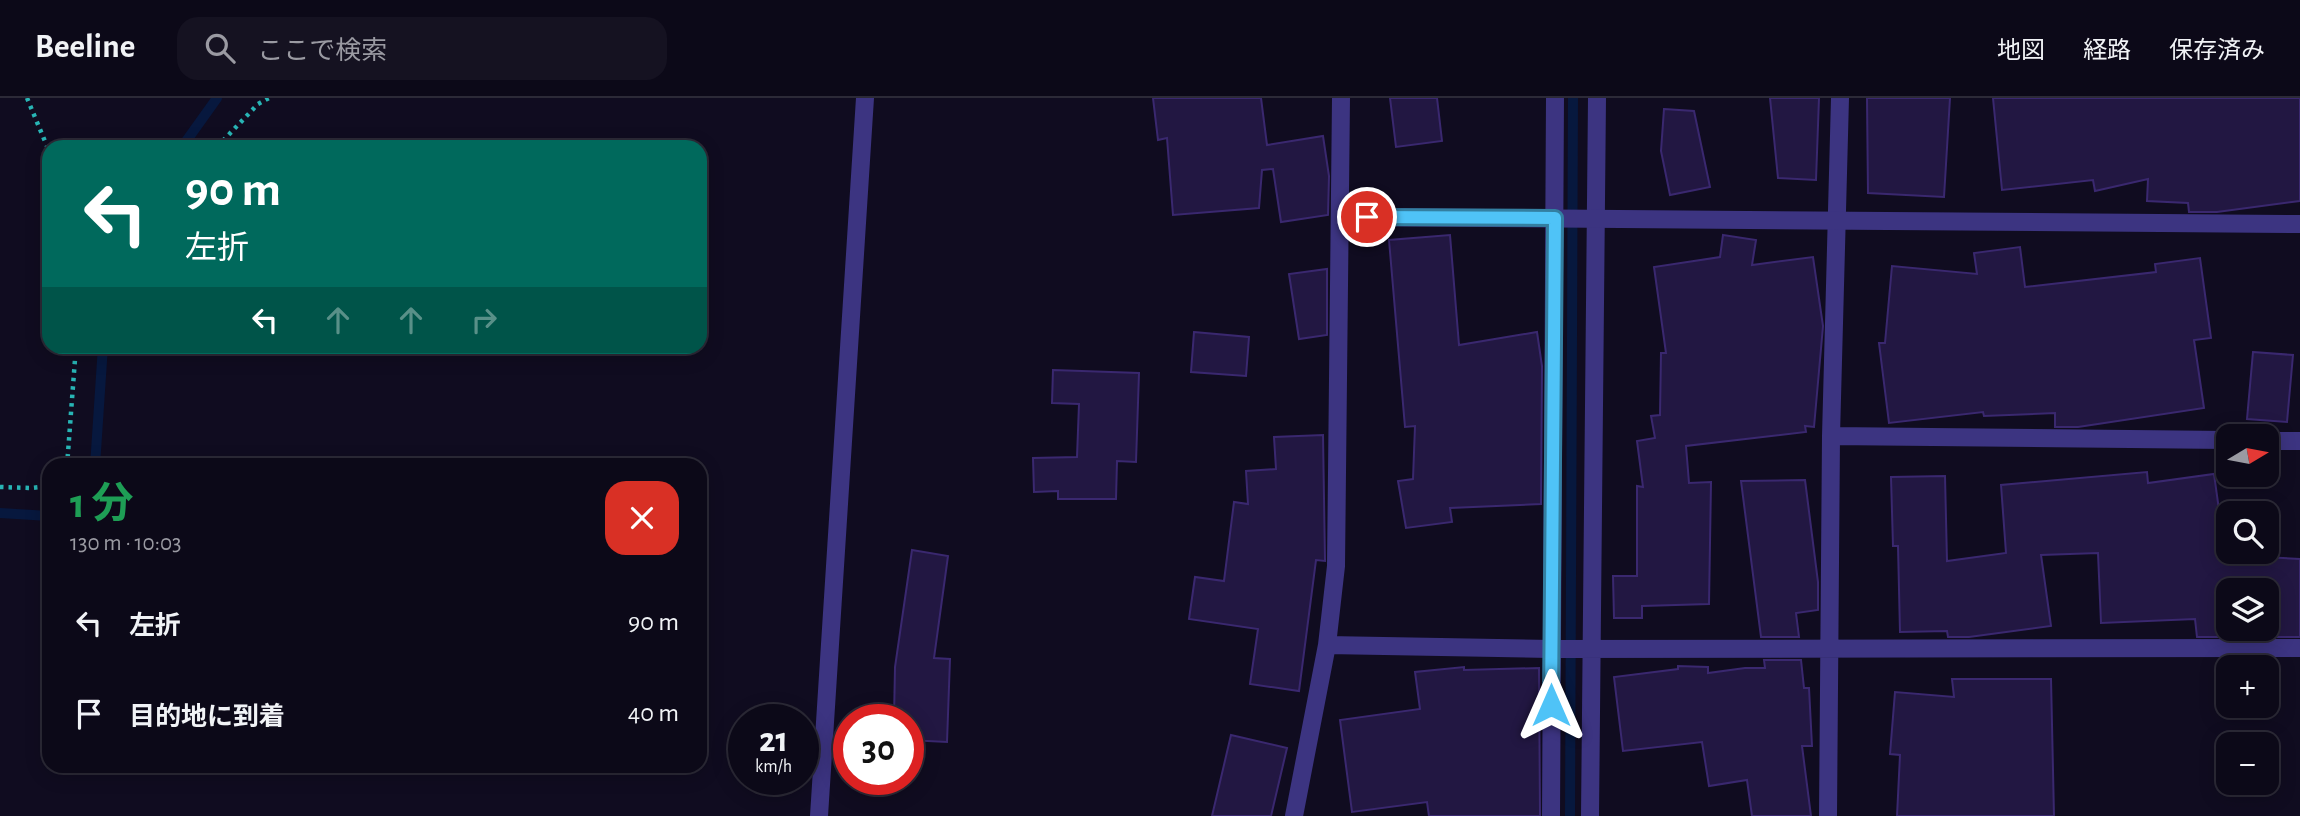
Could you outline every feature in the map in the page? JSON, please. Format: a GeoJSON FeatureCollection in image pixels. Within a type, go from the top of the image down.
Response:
{"type":"FeatureCollection","features":[{"type":"Feature","properties":{"kind":"street"},"geometry":{"type":"LineString","coordinates":[[819,816],[865,98]]}},
{"type":"Feature","properties":{"kind":"street"},"geometry":{"type":"LineString","coordinates":[[1294,816],[1327,645],[1336,566],[1341,98]]}},
{"type":"Feature","properties":{"kind":"street"},"geometry":{"type":"LineString","coordinates":[[1551,816],[1555,98]]}},
{"type":"Feature","properties":{"kind":"street"},"geometry":{"type":"LineString","coordinates":[[1590,816],[1597,98]]}},
{"type":"Feature","properties":{"kind":"street"},"geometry":{"type":"LineString","coordinates":[[1828,816],[1831,436],[1840,98]]}},
{"type":"Feature","properties":{"kind":"street"},"geometry":{"type":"LineString","coordinates":[[1340,217],[2300,224]]}},
{"type":"Feature","properties":{"kind":"street"},"geometry":{"type":"LineString","coordinates":[[1831,436],[2216,440]]}},
{"type":"Feature","properties":{"kind":"street"},"geometry":{"type":"LineString","coordinates":[[2279,441],[2300,441]]}},
{"type":"Feature","properties":{"kind":"street"},"geometry":{"type":"LineString","coordinates":[[1327,645],[1831,650],[2300,648]]}},
{"type":"Feature","properties":{"kind":"path"},"geometry":{"type":"LineString","coordinates":[[27,98],[44,140]]}},
{"type":"Feature","properties":{"kind":"path"},"geometry":{"type":"LineString","coordinates":[[224,140],[258,104],[269,98]]}},
{"type":"Feature","properties":{"kind":"path"},"geometry":{"type":"LineString","coordinates":[[68,458],[75,354]]}},
{"type":"Feature","properties":{"kind":"path"},"geometry":{"type":"LineString","coordinates":[[0,487],[42,486]]}},
{"type":"Feature","properties":{"kind":"building"},"geometry":{"type":"Polygon","coordinates":[[[1153,98],[1261,98],[1267,145],[1323,136],[1329,176],[1328,215],[1281,222],[1273,169],[1262,170],[1259,208],[1173,215],[1167,138],[1158,140],[1153,98]]]}},
{"type":"Feature","properties":{"kind":"building"},"geometry":{"type":"Polygon","coordinates":[[[1390,98],[1437,98],[1442,141],[1396,147],[1390,98]]]}},
{"type":"Feature","properties":{"kind":"building"},"geometry":{"type":"Polygon","coordinates":[[[1770,98],[1819,98],[1816,180],[1778,178],[1770,98]]]}},
{"type":"Feature","properties":{"kind":"building"},"geometry":{"type":"Polygon","coordinates":[[[1867,98],[1950,98],[1944,197],[1868,193],[1867,98]]]}},
{"type":"Feature","properties":{"kind":"building"},"geometry":{"type":"Polygon","coordinates":[[[1993,98],[2300,98],[2300,201],[2217,212],[2189,212],[2188,203],[2147,201],[2148,179],[2095,191],[2093,180],[2002,190],[1993,98]]]}},
{"type":"Feature","properties":{"kind":"building"},"geometry":{"type":"Polygon","coordinates":[[[1664,109],[1694,111],[1710,187],[1670,195],[1661,151],[1664,109]]]}},
{"type":"Feature","properties":{"kind":"building"},"geometry":{"type":"Polygon","coordinates":[[[1450,235],[1459,345],[1537,332],[1542,366],[1541,504],[1450,508],[1452,522],[1406,528],[1398,481],[1413,479],[1415,426],[1405,427],[1389,240],[1450,235]]]}},
{"type":"Feature","properties":{"kind":"building"},"geometry":{"type":"Polygon","coordinates":[[[1723,235],[1756,240],[1752,265],[1813,257],[1823,326],[1814,427],[1805,426],[1806,432],[1686,446],[1689,483],[1711,482],[1709,604],[1642,606],[1642,618],[1614,618],[1613,576],[1637,576],[1637,486],[1643,487],[1637,441],[1655,438],[1651,416],[1660,415],[1661,353],[1666,353],[1654,267],[1720,257],[1723,235]]]}},
{"type":"Feature","properties":{"kind":"building"},"geometry":{"type":"Polygon","coordinates":[[[2020,247],[2025,287],[2156,272],[2155,264],[2200,258],[2211,338],[2194,340],[2204,408],[2078,427],[2055,427],[2055,413],[1984,416],[1983,412],[1889,423],[1879,343],[1885,343],[1892,266],[1977,274],[1974,253],[2020,247]]]}},
{"type":"Feature","properties":{"kind":"building"},"geometry":{"type":"Polygon","coordinates":[[[1327,269],[1327,335],[1299,339],[1289,274],[1327,269]]]}},
{"type":"Feature","properties":{"kind":"building"},"geometry":{"type":"Polygon","coordinates":[[[1194,332],[1249,337],[1246,376],[1191,372],[1194,332]]]}},
{"type":"Feature","properties":{"kind":"building"},"geometry":{"type":"Polygon","coordinates":[[[2253,352],[2293,355],[2287,422],[2247,419],[2253,352]]]}},
{"type":"Feature","properties":{"kind":"building"},"geometry":{"type":"Polygon","coordinates":[[[1053,370],[1139,373],[1136,462],[1117,461],[1116,499],[1058,499],[1058,491],[1034,492],[1033,458],[1077,457],[1079,404],[1052,403],[1053,370]]]}},
{"type":"Feature","properties":{"kind":"building"},"geometry":{"type":"Polygon","coordinates":[[[1323,435],[1325,561],[1316,560],[1299,691],[1250,684],[1258,629],[1189,619],[1195,577],[1224,581],[1234,502],[1248,504],[1246,471],[1276,469],[1274,437],[1323,435]]]}},
{"type":"Feature","properties":{"kind":"building"},"geometry":{"type":"Polygon","coordinates":[[[2147,472],[2148,483],[2214,474],[2218,501],[2216,564],[2279,564],[2279,558],[2300,559],[2300,637],[2279,637],[2279,578],[2216,578],[2216,637],[2197,637],[2195,619],[2101,623],[2098,553],[2041,555],[2051,626],[1969,637],[1948,637],[1947,631],[1900,632],[1898,546],[1893,546],[1891,477],[1945,476],[1947,561],[2006,553],[2001,485],[2147,472]]]}},
{"type":"Feature","properties":{"kind":"building"},"geometry":{"type":"Polygon","coordinates":[[[1805,480],[1818,582],[1818,610],[1796,613],[1799,637],[1761,637],[1741,481],[1805,480]]]}},
{"type":"Feature","properties":{"kind":"building"},"geometry":{"type":"Polygon","coordinates":[[[912,550],[948,556],[934,658],[950,659],[947,742],[924,741],[924,704],[894,704],[895,667],[912,550]]]}},
{"type":"Feature","properties":{"kind":"building"},"geometry":{"type":"Polygon","coordinates":[[[1764,660],[1801,660],[1804,688],[1809,688],[1812,746],[1802,746],[1811,816],[1752,816],[1747,780],[1709,786],[1702,742],[1623,751],[1614,677],[1678,669],[1678,666],[1708,667],[1708,673],[1765,668],[1764,660]]]}},
{"type":"Feature","properties":{"kind":"building"},"geometry":{"type":"Polygon","coordinates":[[[1464,667],[1464,670],[1539,668],[1540,816],[1429,816],[1427,802],[1352,812],[1340,720],[1420,709],[1415,672],[1464,667]]]}},
{"type":"Feature","properties":{"kind":"building"},"geometry":{"type":"Polygon","coordinates":[[[1952,679],[2051,679],[2054,816],[1897,816],[1900,755],[1890,754],[1895,692],[1954,697],[1952,679]]]}},
{"type":"Feature","properties":{"kind":"building"},"geometry":{"type":"Polygon","coordinates":[[[1231,735],[1287,748],[1271,816],[1212,816],[1231,735]]]}},
{"type":"Feature","properties":{"kind":"waterway"},"geometry":{"type":"LineString","coordinates":[[187,140],[217,98]]}},
{"type":"Feature","properties":{"kind":"waterway"},"geometry":{"type":"LineString","coordinates":[[1570,816],[1573,98]]}},
{"type":"Feature","properties":{"kind":"waterway"},"geometry":{"type":"LineString","coordinates":[[96,458],[102,354]]}},
{"type":"Feature","properties":{"kind":"waterway"},"geometry":{"type":"LineString","coordinates":[[0,513],[42,516]]}},
{"type":"Feature","properties":{"kind":"route"},"geometry":{"type":"LineString","coordinates":[[1367,217],[1555,218],[1551,705]]}}]}
